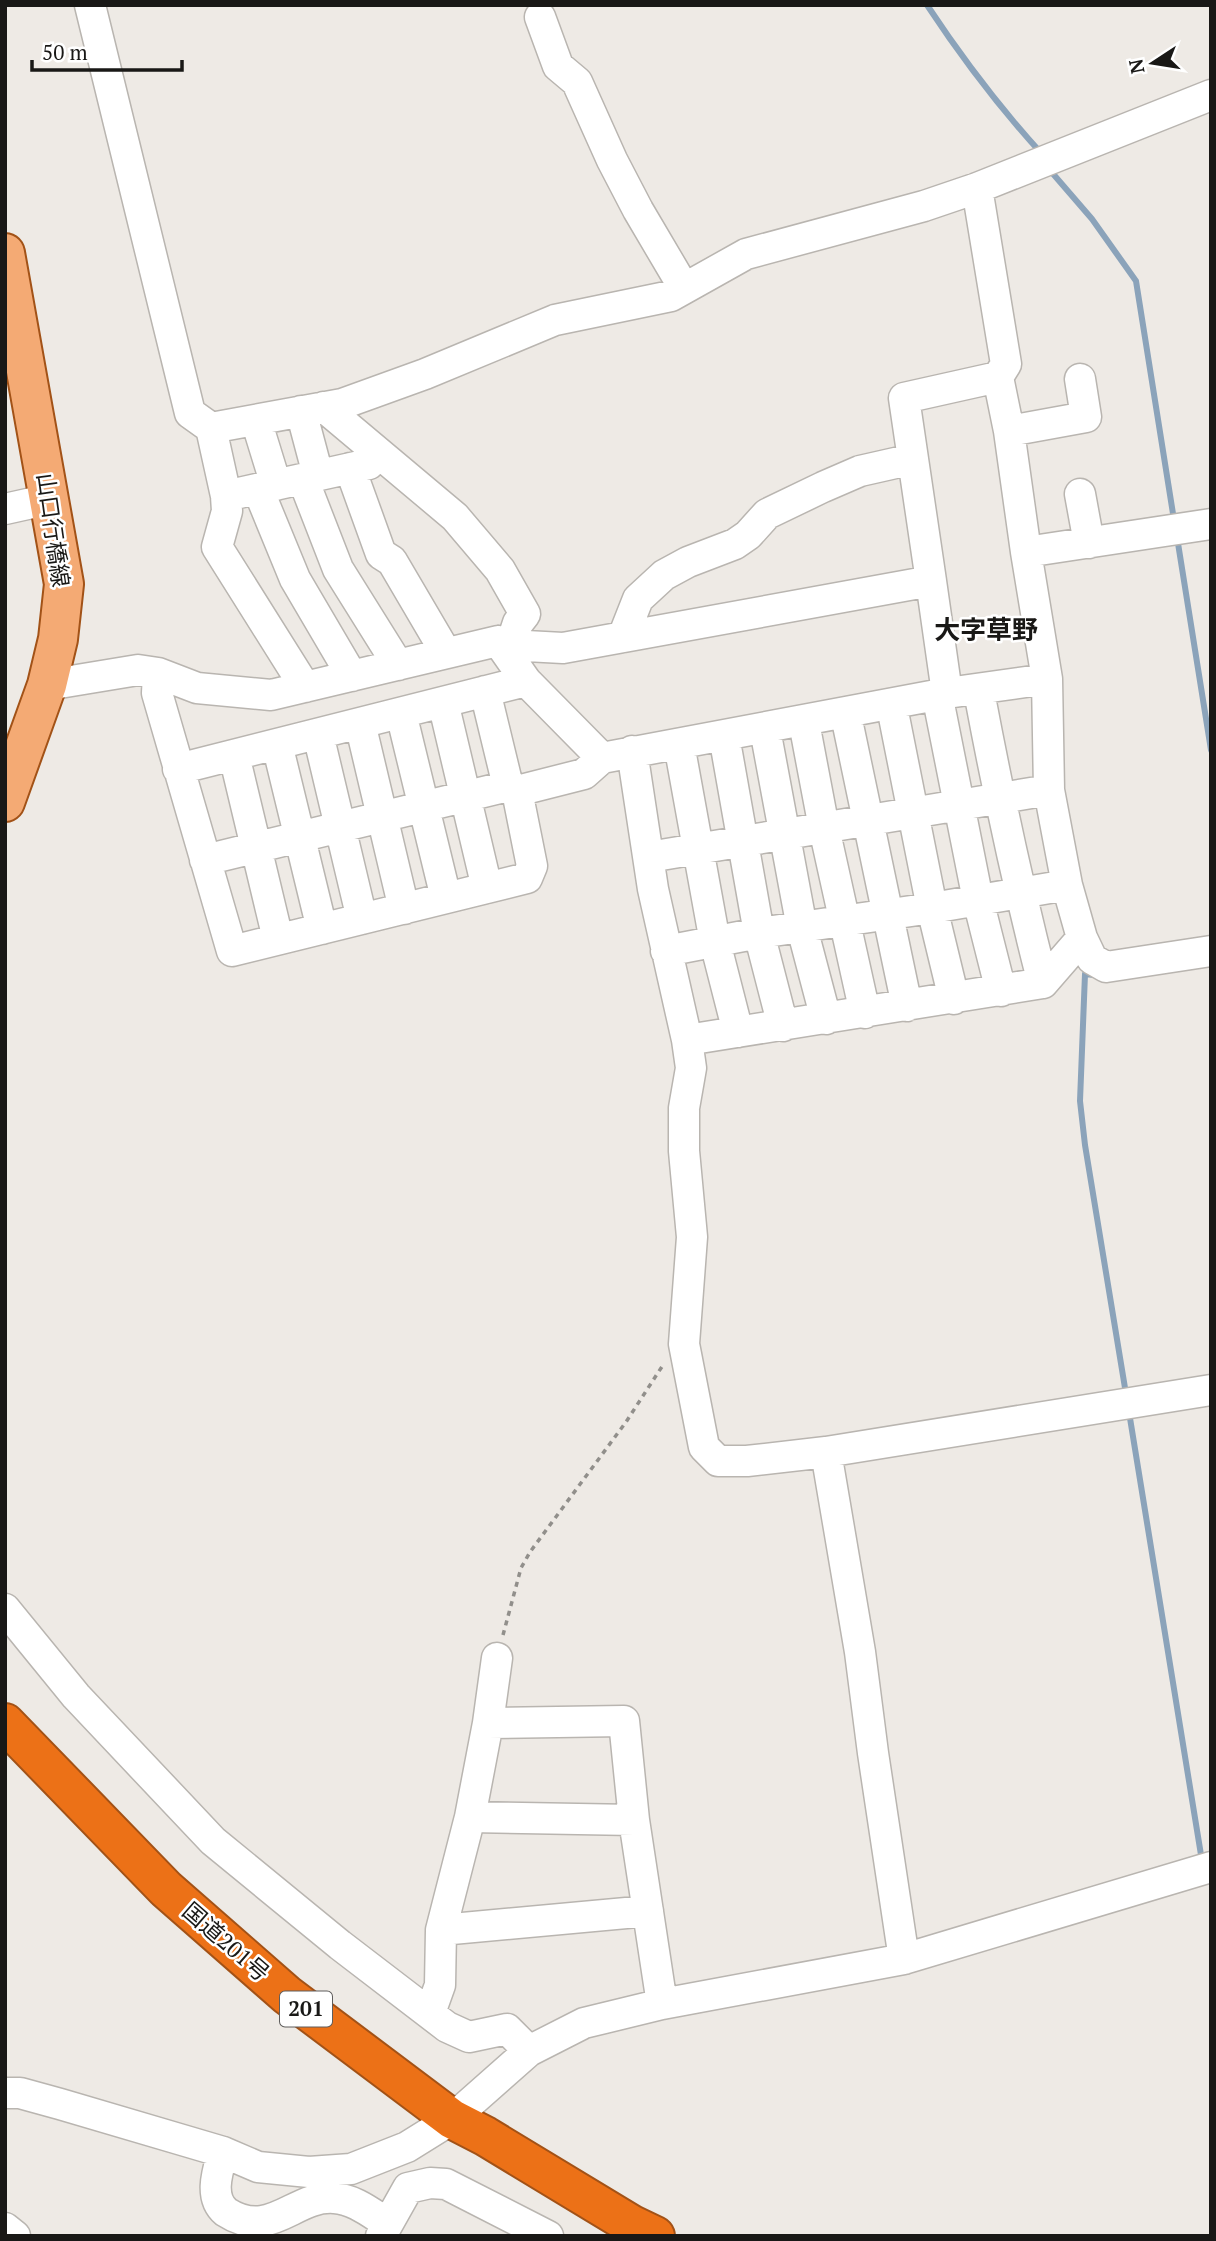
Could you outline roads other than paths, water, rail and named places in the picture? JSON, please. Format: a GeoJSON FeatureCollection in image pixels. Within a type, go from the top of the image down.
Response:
{"type":"FeatureCollection","features":[{"type":"Feature","properties":{"kind":"highway","name":"国道201号"},"geometry":{"type":"LineString","coordinates":[[5,1723],[166,1889],[287,1995],[452,2119],[655,2236]]}},
{"type":"Feature","properties":{"kind":"main road","name":"山口行橋線"},"geometry":{"type":"LineString","coordinates":[[5,253],[64,584],[58,639],[47,685],[5,802]]}},
{"type":"Feature","properties":{"kind":"street"},"geometry":{"type":"LineString","coordinates":[[90,5],[190,413],[211,428],[228,512],[217,547],[305,687]]}},
{"type":"Feature","properties":{"kind":"street"},"geometry":{"type":"LineString","coordinates":[[540,17],[558,66],[577,82],[612,160],[684,288]]}},
{"type":"Feature","properties":{"kind":"street"},"geometry":{"type":"LineString","coordinates":[[211,428],[342,404],[425,374],[555,320],[671,296],[746,254],[924,206],[977,188],[1211,95]]}},
{"type":"Feature","properties":{"kind":"street"},"geometry":{"type":"LineString","coordinates":[[977,188],[1006,364],[998,377],[1009,431],[1047,679],[1049,790],[1066,885],[1082,938],[1092,959],[1106,967],[1211,951]]}},
{"type":"Feature","properties":{"kind":"street"},"geometry":{"type":"LineString","coordinates":[[998,377],[904,398],[931,581],[959,805],[978,900],[1001,991]]}},
{"type":"Feature","properties":{"kind":"street"},"geometry":{"type":"LineString","coordinates":[[1009,431],[1086,417],[1080,379]]}},
{"type":"Feature","properties":{"kind":"street"},"geometry":{"type":"LineString","coordinates":[[312,409],[424,489],[455,517],[500,570],[525,614],[505,642]]}},
{"type":"Feature","properties":{"kind":"street"},"geometry":{"type":"LineString","coordinates":[[312,409],[289,482],[295,579],[352,676]]}},
{"type":"Feature","properties":{"kind":"street"},"geometry":{"type":"LineString","coordinates":[[256,420],[338,569],[398,664]]}},
{"type":"Feature","properties":{"kind":"street"},"geometry":{"type":"LineString","coordinates":[[622,637],[638,599],[664,575],[688,562],[735,544],[748,535],[767,514],[812,492],[860,471],[913,459]]}},
{"type":"Feature","properties":{"kind":"street"},"geometry":{"type":"LineString","coordinates":[[226,496],[386,460]]}},
{"type":"Feature","properties":{"kind":"street"},"geometry":{"type":"LineString","coordinates":[[350,468],[381,554],[392,561],[446,653]]}},
{"type":"Feature","properties":{"kind":"street"},"geometry":{"type":"LineString","coordinates":[[1080,494],[1089,543]]}},
{"type":"Feature","properties":{"kind":"street"},"geometry":{"type":"LineString","coordinates":[[5,509],[50,499]]}},
{"type":"Feature","properties":{"kind":"street"},"geometry":{"type":"LineString","coordinates":[[1026,552],[1211,524]]}},
{"type":"Feature","properties":{"kind":"street"},"geometry":{"type":"LineString","coordinates":[[47,685],[138,670],[158,673],[197,688],[271,695],[446,653],[505,642],[563,648],[931,581]]}},
{"type":"Feature","properties":{"kind":"street"},"geometry":{"type":"LineString","coordinates":[[505,642],[526,681],[602,758]]}},
{"type":"Feature","properties":{"kind":"street"},"geometry":{"type":"LineString","coordinates":[[158,673],[157,694],[232,951],[527,878],[533,866],[485,691]]}},
{"type":"Feature","properties":{"kind":"street"},"geometry":{"type":"LineString","coordinates":[[639,756],[944,701],[1047,679]]}},
{"type":"Feature","properties":{"kind":"street"},"geometry":{"type":"LineString","coordinates":[[178,769],[526,681]]}},
{"type":"Feature","properties":{"kind":"street"},"geometry":{"type":"LineString","coordinates":[[205,860],[466,797],[584,774],[602,758],[681,755],[894,717],[944,701],[981,702],[1016,695]]}},
{"type":"Feature","properties":{"kind":"street"},"geometry":{"type":"LineString","coordinates":[[443,702],[487,888]]}},
{"type":"Feature","properties":{"kind":"street"},"geometry":{"type":"LineString","coordinates":[[981,702],[999,799],[1043,983]]}},
{"type":"Feature","properties":{"kind":"street"},"geometry":{"type":"LineString","coordinates":[[401,713],[446,898]]}},
{"type":"Feature","properties":{"kind":"street"},"geometry":{"type":"LineString","coordinates":[[894,717],[932,908],[954,999]]}},
{"type":"Feature","properties":{"kind":"street"},"geometry":{"type":"LineString","coordinates":[[360,723],[404,909]]}},
{"type":"Feature","properties":{"kind":"street"},"geometry":{"type":"LineString","coordinates":[[848,725],[907,1006]]}},
{"type":"Feature","properties":{"kind":"street"},"geometry":{"type":"LineString","coordinates":[[806,733],[865,1013]]}},
{"type":"Feature","properties":{"kind":"street"},"geometry":{"type":"LineString","coordinates":[[318,734],[362,919]]}},
{"type":"Feature","properties":{"kind":"street"},"geometry":{"type":"LineString","coordinates":[[767,740],[802,928],[826,1019]]}},
{"type":"Feature","properties":{"kind":"street"},"geometry":{"type":"LineString","coordinates":[[276,744],[322,929]]}},
{"type":"Feature","properties":{"kind":"street"},"geometry":{"type":"LineString","coordinates":[[726,747],[759,933],[783,1026]]}},
{"type":"Feature","properties":{"kind":"street"},"geometry":{"type":"LineString","coordinates":[[234,755],[278,939]]}},
{"type":"Feature","properties":{"kind":"street"},"geometry":{"type":"LineString","coordinates":[[681,755],[715,942],[738,1032]]}},
{"type":"Feature","properties":{"kind":"street"},"geometry":{"type":"LineString","coordinates":[[639,756],[649,857],[691,1069],[684,1108],[684,1151],[692,1237],[684,1343],[704,1447],[718,1461],[747,1461],[1211,1390]]}},
{"type":"Feature","properties":{"kind":"street"},"geometry":{"type":"LineString","coordinates":[[649,857],[1049,790]]}},
{"type":"Feature","properties":{"kind":"street"},"geometry":{"type":"LineString","coordinates":[[666,951],[759,933],[1066,885]]}},
{"type":"Feature","properties":{"kind":"street"},"geometry":{"type":"LineString","coordinates":[[687,1041],[1043,983],[1082,938]]}},
{"type":"Feature","properties":{"kind":"street"},"geometry":{"type":"LineString","coordinates":[[826,1451],[860,1651],[904,1959]]}},
{"type":"Feature","properties":{"kind":"street"},"geometry":{"type":"LineString","coordinates":[[5,1609],[76,1696],[213,1841],[340,1945],[447,2027],[469,2037],[507,2029],[529,2050]]}},
{"type":"Feature","properties":{"kind":"street"},"geometry":{"type":"LineString","coordinates":[[430,2013],[440,1985],[441,1930],[470,1817],[497,1658]]}},
{"type":"Feature","properties":{"kind":"street"},"geometry":{"type":"LineString","coordinates":[[488,1723],[624,1721],[634,1820],[662,2004]]}},
{"type":"Feature","properties":{"kind":"street"},"geometry":{"type":"LineString","coordinates":[[470,1817],[634,1820]]}},
{"type":"Feature","properties":{"kind":"street"},"geometry":{"type":"LineString","coordinates":[[5,2094],[20,2093],[60,2104],[223,2152],[258,2167],[309,2172],[351,2169],[407,2147],[452,2119],[529,2050],[584,2023],[662,2004],[904,1959],[1210,1871]]}},
{"type":"Feature","properties":{"kind":"street"},"geometry":{"type":"LineString","coordinates":[[441,1930],[648,1912]]}},
{"type":"Feature","properties":{"kind":"street"},"geometry":{"type":"LineString","coordinates":[[223,2152],[214,2180],[217,2193],[223,2209],[240,2222],[262,2225],[286,2217],[312,2201],[332,2197],[348,2200],[384,2229],[408,2189],[430,2183],[446,2185],[548,2236]]}},
{"type":"Feature","properties":{"kind":"street"},"geometry":{"type":"LineString","coordinates":[[5,2228],[15,2236]]}},
{"type":"Feature","properties":{"kind":"waterway"},"geometry":{"type":"LineString","coordinates":[[927,5],[982,82],[1042,154]]}},
{"type":"Feature","properties":{"kind":"waterway"},"geometry":{"type":"LineString","coordinates":[[1048,168],[1092,219],[1136,281],[1174,520]]}},
{"type":"Feature","properties":{"kind":"waterway"},"geometry":{"type":"LineString","coordinates":[[1177,537],[1211,750]]}},
{"type":"Feature","properties":{"kind":"waterway"},"geometry":{"type":"LineString","coordinates":[[1094,975],[1085,974],[1080,1101],[1126,1394]]}},
{"type":"Feature","properties":{"kind":"waterway"},"geometry":{"type":"LineString","coordinates":[[1129,1412],[1202,1861]]}},
{"type":"Feature","properties":{"kind":"district","name":"大字草野"},"geometry":{"type":"Point","coordinates":[986,630]}}]}
